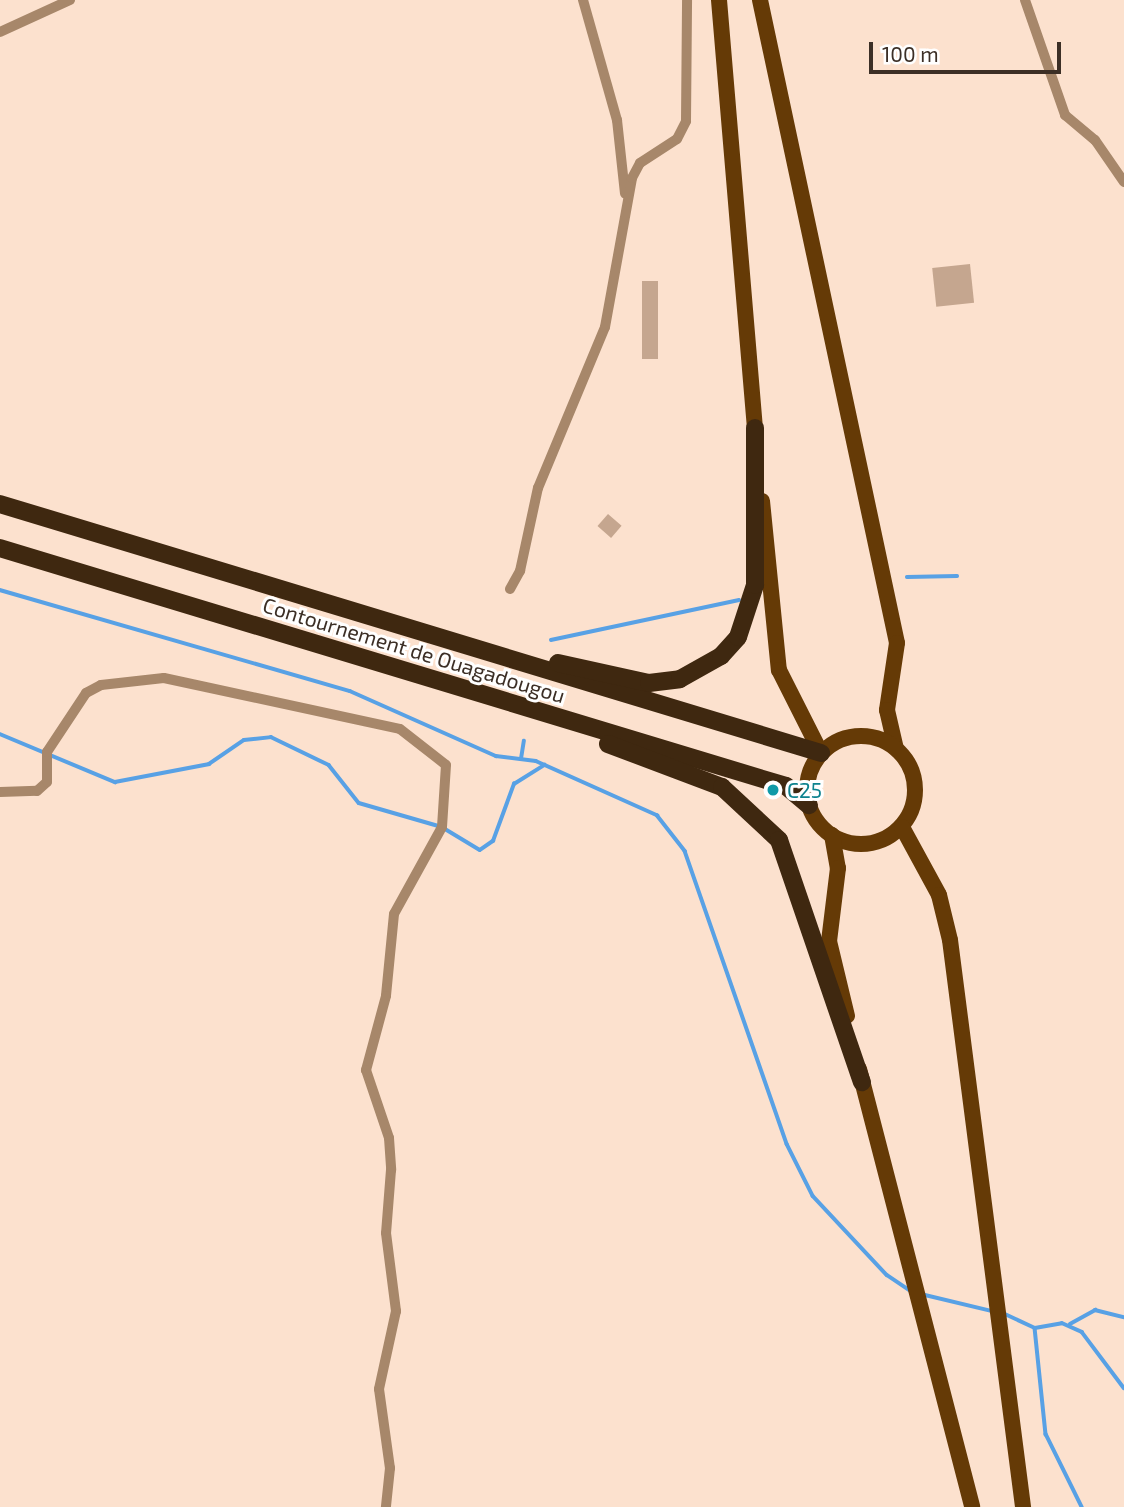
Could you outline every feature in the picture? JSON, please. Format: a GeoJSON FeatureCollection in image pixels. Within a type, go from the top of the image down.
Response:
{"type":"FeatureCollection","features":[{"type":"Feature","properties":{"kind":"highway"},"geometry":{"type":"LineString","coordinates":[[442,635],[649,683],[702,670],[738,637],[753,595],[755,428]]}},
{"type":"Feature","properties":{"kind":"highway"},"geometry":{"type":"LineString","coordinates":[[0,504],[442,635],[821,753]]}},
{"type":"Feature","properties":{"kind":"highway","name":"Contournement de Ouagadougou"},"geometry":{"type":"LineString","coordinates":[[0,548],[786,786],[809,805]]}},
{"type":"Feature","properties":{"kind":"highway"},"geometry":{"type":"LineString","coordinates":[[427,679],[694,775],[743,801],[779,840],[790,862],[862,1082]]}},
{"type":"Feature","properties":{"kind":"main road"},"geometry":{"type":"LineString","coordinates":[[719,0],[755,428],[779,670],[821,753]]}},
{"type":"Feature","properties":{"kind":"main road"},"geometry":{"type":"LineString","coordinates":[[760,0],[897,643],[887,710],[896,748],[915,778],[916,796],[902,827],[872,844],[832,835],[838,867],[829,941],[862,1082],[913,1266],[972,1507]]}},
{"type":"Feature","properties":{"kind":"main road"},"geometry":{"type":"LineString","coordinates":[[809,805],[807,779],[821,753],[843,738],[861,735],[896,748]]}},
{"type":"Feature","properties":{"kind":"main road","name":"Contournement de Ouagadougou"},"geometry":{"type":"LineString","coordinates":[[809,805],[832,835]]}},
{"type":"Feature","properties":{"kind":"main road"},"geometry":{"type":"LineString","coordinates":[[902,827],[945,915],[1024,1507]]}},
{"type":"Feature","properties":{"kind":"street"},"geometry":{"type":"LineString","coordinates":[[0,32],[70,0]]}},
{"type":"Feature","properties":{"kind":"street"},"geometry":{"type":"LineString","coordinates":[[583,0],[617,120],[625,198]]}},
{"type":"Feature","properties":{"kind":"street"},"geometry":{"type":"LineString","coordinates":[[510,589],[520,571],[538,488],[605,327],[625,198],[640,163],[677,139],[686,121],[687,0]]}},
{"type":"Feature","properties":{"kind":"street"},"geometry":{"type":"LineString","coordinates":[[1025,0],[1065,116],[1095,140],[1124,182]]}},
{"type":"Feature","properties":{"kind":"street"},"geometry":{"type":"LineString","coordinates":[[0,792],[37,790],[47,782],[47,752],[86,693],[101,685],[164,678],[400,729],[446,765],[442,827],[394,914],[386,996],[366,1070],[389,1138],[391,1170],[386,1233],[396,1311],[379,1388],[390,1468],[386,1507]]}},
{"type":"Feature","properties":{"kind":"building"},"geometry":{"type":"Polygon","coordinates":[[[970,264],[974,303],[936,307],[932,268],[970,264]]]}},
{"type":"Feature","properties":{"kind":"building"},"geometry":{"type":"Polygon","coordinates":[[[642,281],[658,281],[658,359],[642,359],[642,281]]]}},
{"type":"Feature","properties":{"kind":"building"},"geometry":{"type":"Polygon","coordinates":[[[608,514],[622,526],[611,538],[598,526],[608,514]]]}},
{"type":"Feature","properties":{"kind":"waterway"},"geometry":{"type":"LineString","coordinates":[[907,577],[957,576]]}},
{"type":"Feature","properties":{"kind":"waterway"},"geometry":{"type":"LineString","coordinates":[[0,590],[350,691],[496,756],[536,761],[657,815],[685,851],[787,1144],[813,1196],[887,1275],[911,1291]]}},
{"type":"Feature","properties":{"kind":"waterway"},"geometry":{"type":"LineString","coordinates":[[551,640],[739,600]]}},
{"type":"Feature","properties":{"kind":"waterway"},"geometry":{"type":"LineString","coordinates":[[0,734],[115,782],[209,764],[244,740],[271,737],[329,765],[359,803],[442,827],[480,850],[493,841],[514,784],[545,765]]}},
{"type":"Feature","properties":{"kind":"waterway"},"geometry":{"type":"LineString","coordinates":[[521,759],[524,741]]}},
{"type":"Feature","properties":{"kind":"waterway"},"geometry":{"type":"LineString","coordinates":[[921,1294],[992,1311]]}},
{"type":"Feature","properties":{"kind":"waterway"},"geometry":{"type":"LineString","coordinates":[[1070,1324],[1095,1310],[1124,1317]]}},
{"type":"Feature","properties":{"kind":"waterway"},"geometry":{"type":"LineString","coordinates":[[1003,1313],[1035,1328],[1046,1434],[1082,1507]]}},
{"type":"Feature","properties":{"kind":"waterway"},"geometry":{"type":"LineString","coordinates":[[1035,1328],[1062,1323],[1082,1332],[1124,1388]]}},
{"type":"Feature","properties":{"kind":"place","name":"C25"},"geometry":{"type":"Point","coordinates":[773,790]}}]}
